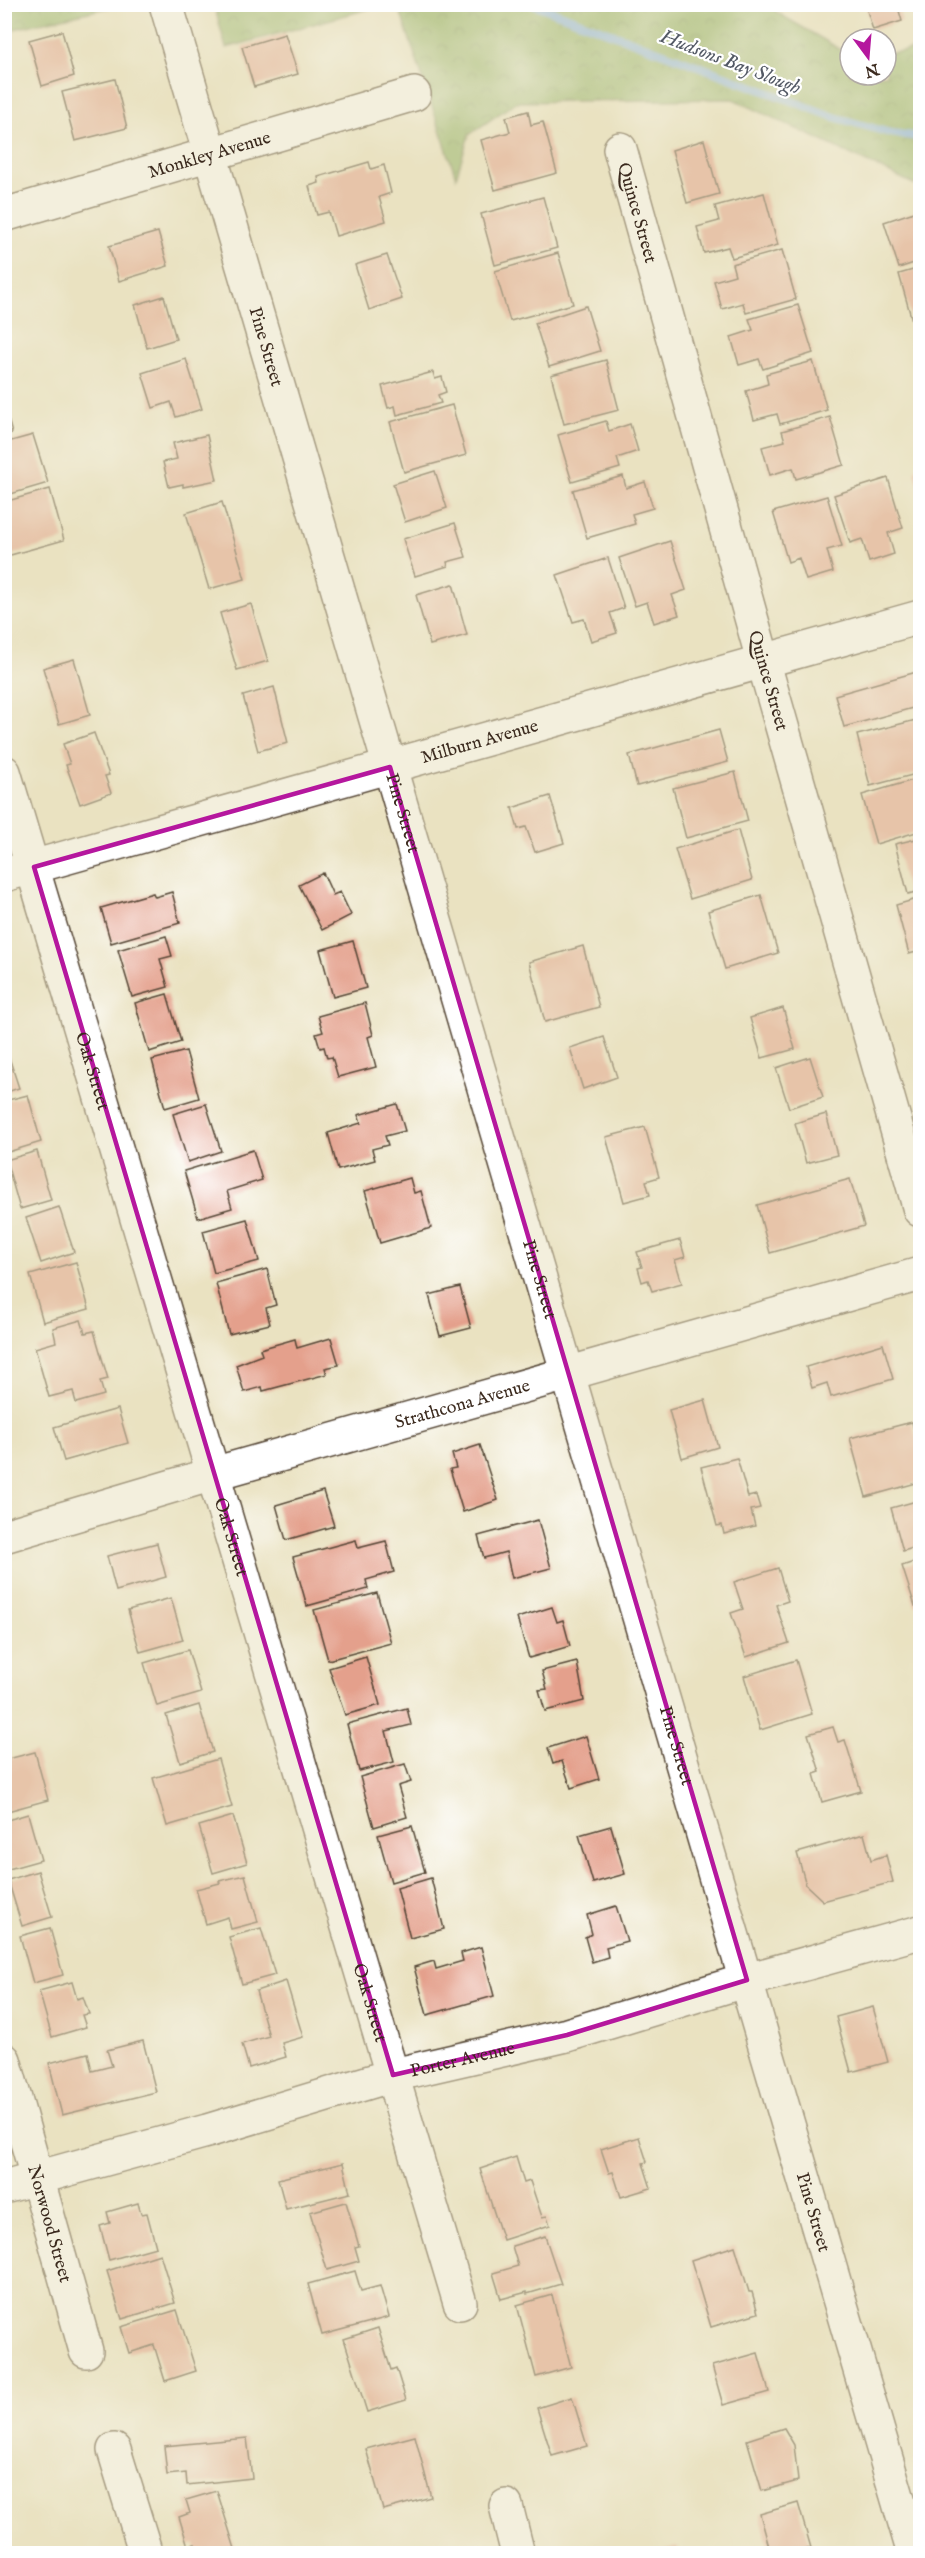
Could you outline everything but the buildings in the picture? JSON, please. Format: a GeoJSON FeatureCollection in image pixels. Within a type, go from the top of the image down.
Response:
{"type":"FeatureCollection","features":[{"type":"Feature","properties":{"kind":"street","name":"Pine Street"},"geometry":{"type":"LineString","coordinates":[[166,4],[914,2553]]}},
{"type":"Feature","properties":{"kind":"street","name":"Monkley Avenue"},"geometry":{"type":"LineString","coordinates":[[4,215],[414,94]]}},
{"type":"Feature","properties":{"kind":"street","name":"Quince Street"},"geometry":{"type":"LineString","coordinates":[[620,149],[763,660],[921,1210]]}},
{"type":"Feature","properties":{"kind":"street","name":"Milburn Avenue"},"geometry":{"type":"LineString","coordinates":[[19,871],[763,660],[921,618]]}},
{"type":"Feature","properties":{"kind":"street","name":"Oak Street"},"geometry":{"type":"LineString","coordinates":[[4,772],[19,871],[213,1474],[460,2303]]}},
{"type":"Feature","properties":{"kind":"street","name":"Strathcona Avenue"},"geometry":{"type":"LineString","coordinates":[[4,1536],[213,1474],[921,1274]]}},
{"type":"Feature","properties":{"kind":"street","name":"Porter Avenue"},"geometry":{"type":"LineString","coordinates":[[4,2187],[38,2179],[393,2074],[567,2035],[747,1980],[921,1932]]}},
{"type":"Feature","properties":{"kind":"street","name":"Norwood Street"},"geometry":{"type":"LineString","coordinates":[[4,2060],[86,2351]]}},
{"type":"Feature","properties":{"kind":"street"},"geometry":{"type":"LineString","coordinates":[[114,2450],[146,2553]]}},
{"type":"Feature","properties":{"kind":"street"},"geometry":{"type":"LineString","coordinates":[[506,2506],[518,2553]]}},
{"type":"Feature","properties":{"kind":"highlighted area"},"geometry":{"type":"Polygon","coordinates":[[[390,767],[747,1980],[567,2035],[393,2075],[34,867],[390,767]]]}},
{"type":"Feature","properties":{"kind":"green space"},"geometry":{"type":"Polygon","coordinates":[[[5,4],[120,4],[120,5],[5,31],[5,4]]]}},
{"type":"Feature","properties":{"kind":"green space"},"geometry":{"type":"Polygon","coordinates":[[[214,4],[383,5],[226,48],[214,4]]]}},
{"type":"Feature","properties":{"kind":"green space"},"geometry":{"type":"Polygon","coordinates":[[[398,5],[774,5],[776,12],[838,48],[838,87],[898,87],[898,52],[920,48],[920,187],[733,99],[516,102],[469,135],[456,177],[398,5]]]}},
{"type":"Feature","properties":{"kind":"waterway","name":"Hudsons Bay Slough"},"geometry":{"type":"LineString","coordinates":[[533,4],[834,117],[890,133],[920,137]]}}]}
